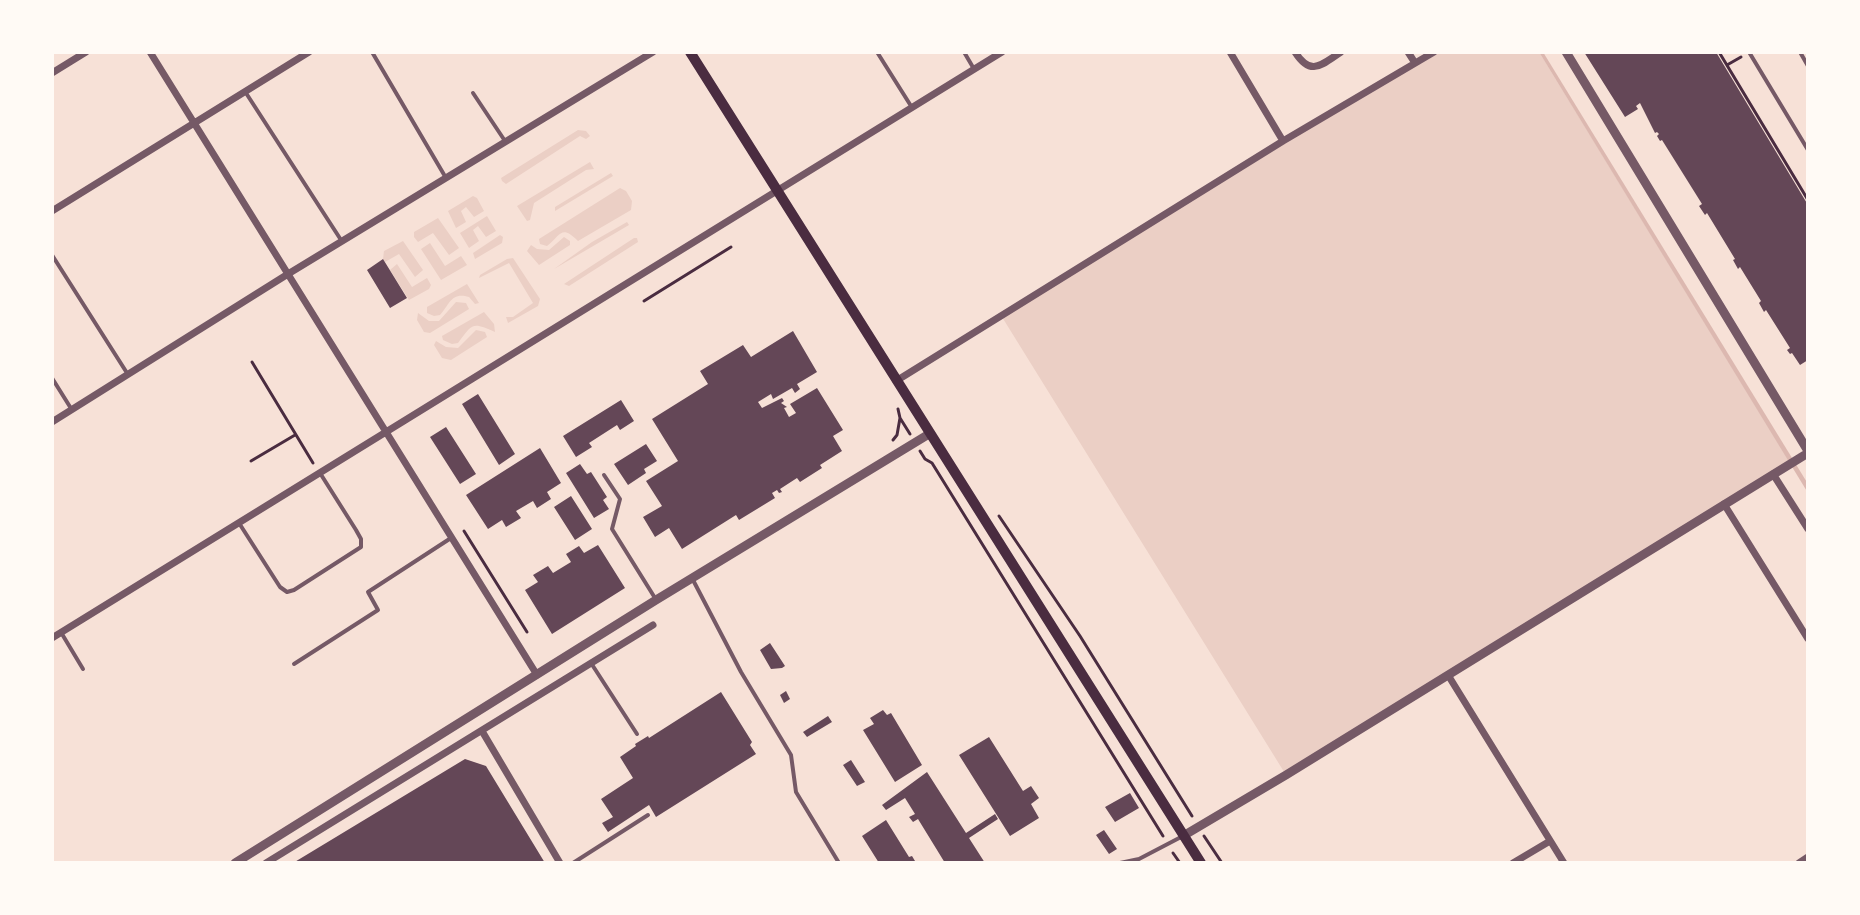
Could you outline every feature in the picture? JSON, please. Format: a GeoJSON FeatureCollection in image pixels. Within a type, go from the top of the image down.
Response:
{"type":"FeatureCollection","features":[{"type":"Feature","properties":{"kind":"main road"},"geometry":{"type":"LineString","coordinates":[[690,52],[1201,863]]}},
{"type":"Feature","properties":{"kind":"street"},"geometry":{"type":"LineString","coordinates":[[52,73],[86,52]]}},
{"type":"Feature","properties":{"kind":"street"},"geometry":{"type":"LineString","coordinates":[[150,52],[537,675]]}},
{"type":"Feature","properties":{"kind":"street"},"geometry":{"type":"LineString","coordinates":[[52,211],[309,52]]}},
{"type":"Feature","properties":{"kind":"street"},"geometry":{"type":"LineString","coordinates":[[52,422],[653,52]]}},
{"type":"Feature","properties":{"kind":"street"},"geometry":{"type":"LineString","coordinates":[[52,638],[1002,52]]}},
{"type":"Feature","properties":{"kind":"street"},"geometry":{"type":"LineString","coordinates":[[1230,52],[1283,141]]}},
{"type":"Feature","properties":{"kind":"street"},"geometry":{"type":"LineString","coordinates":[[1295,52],[1303,64],[1311,68],[1341,52]]}},
{"type":"Feature","properties":{"kind":"street"},"geometry":{"type":"LineString","coordinates":[[1408,52],[1415,63]]}},
{"type":"Feature","properties":{"kind":"street"},"geometry":{"type":"LineString","coordinates":[[896,381],[1283,141],[1434,52]]}},
{"type":"Feature","properties":{"kind":"street"},"geometry":{"type":"LineString","coordinates":[[1183,836],[1808,452],[1566,52]]}},
{"type":"Feature","properties":{"kind":"street"},"geometry":{"type":"LineString","coordinates":[[235,863],[929,434]]}},
{"type":"Feature","properties":{"kind":"street"},"geometry":{"type":"LineString","coordinates":[[1773,474],[1808,529]]}},
{"type":"Feature","properties":{"kind":"street"},"geometry":{"type":"LineString","coordinates":[[1724,504],[1808,639]]}},
{"type":"Feature","properties":{"kind":"street"},"geometry":{"type":"LineString","coordinates":[[266,863],[653,625]]}},
{"type":"Feature","properties":{"kind":"street"},"geometry":{"type":"LineString","coordinates":[[1448,675],[1564,863]]}},
{"type":"Feature","properties":{"kind":"street"},"geometry":{"type":"LineString","coordinates":[[482,731],[560,863]]}},
{"type":"Feature","properties":{"kind":"street"},"geometry":{"type":"LineString","coordinates":[[1513,863],[1550,841]]}},
{"type":"Feature","properties":{"kind":"street"},"geometry":{"type":"LineString","coordinates":[[1799,863],[1808,857]]}},
{"type":"Feature","properties":{"kind":"lane"},"geometry":{"type":"LineString","coordinates":[[372,52],[447,180]]}},
{"type":"Feature","properties":{"kind":"lane"},"geometry":{"type":"LineString","coordinates":[[877,52],[912,108]]}},
{"type":"Feature","properties":{"kind":"lane"},"geometry":{"type":"LineString","coordinates":[[964,52],[974,69]]}},
{"type":"Feature","properties":{"kind":"lane"},"geometry":{"type":"LineString","coordinates":[[1749,52],[1808,150]]}},
{"type":"Feature","properties":{"kind":"lane"},"geometry":{"type":"LineString","coordinates":[[1800,52],[1808,66]]}},
{"type":"Feature","properties":{"kind":"lane"},"geometry":{"type":"LineString","coordinates":[[245,91],[342,242]]}},
{"type":"Feature","properties":{"kind":"lane"},"geometry":{"type":"LineString","coordinates":[[473,93],[506,143]]}},
{"type":"Feature","properties":{"kind":"lane"},"geometry":{"type":"LineString","coordinates":[[52,255],[129,375]]}},
{"type":"Feature","properties":{"kind":"lane"},"geometry":{"type":"LineString","coordinates":[[52,378],[72,410]]}},
{"type":"Feature","properties":{"kind":"lane"},"geometry":{"type":"LineString","coordinates":[[239,523],[280,587],[287,592],[294,590],[361,547],[361,539],[320,473]]}},
{"type":"Feature","properties":{"kind":"lane"},"geometry":{"type":"LineString","coordinates":[[604,475],[620,499],[612,529],[656,600]]}},
{"type":"Feature","properties":{"kind":"lane"},"geometry":{"type":"LineString","coordinates":[[294,664],[378,610],[368,592],[451,538]]}},
{"type":"Feature","properties":{"kind":"lane"},"geometry":{"type":"LineString","coordinates":[[693,578],[741,672],[791,755],[796,792],[839,863]]}},
{"type":"Feature","properties":{"kind":"lane"},"geometry":{"type":"LineString","coordinates":[[61,633],[83,669]]}},
{"type":"Feature","properties":{"kind":"lane"},"geometry":{"type":"LineString","coordinates":[[591,663],[637,734]]}},
{"type":"Feature","properties":{"kind":"lane"},"geometry":{"type":"LineString","coordinates":[[573,863],[648,815]]}},
{"type":"Feature","properties":{"kind":"lane"},"geometry":{"type":"LineString","coordinates":[[1120,863],[1139,861],[1183,836]]}},
{"type":"Feature","properties":{"kind":"path"},"geometry":{"type":"LineString","coordinates":[[1719,52],[1808,200]]}},
{"type":"Feature","properties":{"kind":"path"},"geometry":{"type":"LineString","coordinates":[[1727,65],[1749,52]]}},
{"type":"Feature","properties":{"kind":"path"},"geometry":{"type":"LineString","coordinates":[[644,301],[731,247]]}},
{"type":"Feature","properties":{"kind":"path"},"geometry":{"type":"LineString","coordinates":[[252,362],[320,473]]}},
{"type":"Feature","properties":{"kind":"path"},"geometry":{"type":"LineString","coordinates":[[898,409],[915,443],[925,459],[932,463],[1164,837]]}},
{"type":"Feature","properties":{"kind":"path"},"geometry":{"type":"LineString","coordinates":[[892,443],[900,418]]}},
{"type":"Feature","properties":{"kind":"path"},"geometry":{"type":"LineString","coordinates":[[251,461],[296,434]]}},
{"type":"Feature","properties":{"kind":"path"},"geometry":{"type":"LineString","coordinates":[[996,511],[1080,636],[1222,863]]}},
{"type":"Feature","properties":{"kind":"path"},"geometry":{"type":"LineString","coordinates":[[464,531],[527,632]]}},
{"type":"Feature","properties":{"kind":"path"},"geometry":{"type":"LineString","coordinates":[[1172,850],[1180,863]]}},
{"type":"Feature","properties":{"kind":"shaded area"},"geometry":{"type":"Polygon","coordinates":[[[1434,52],[1539,52],[1791,463],[1286,775],[1002,317],[1434,52]]]}},
{"type":"Feature","properties":{"kind":"shaded area"},"geometry":{"type":"Polygon","coordinates":[[[1539,52],[1543,52],[1808,484],[1808,493],[1539,52]]]}},
{"type":"Feature","properties":{"kind":"shaded area"},"geometry":{"type":"Polygon","coordinates":[[[578,130],[586,131],[590,136],[586,139],[580,136],[506,184],[502,181],[501,178],[578,130]]]}},
{"type":"Feature","properties":{"kind":"shaded area"},"geometry":{"type":"Polygon","coordinates":[[[590,162],[594,169],[586,170],[534,203],[530,220],[527,221],[517,206],[590,162]]]}},
{"type":"Feature","properties":{"kind":"shaded area"},"geometry":{"type":"Polygon","coordinates":[[[611,173],[613,176],[555,211],[555,207],[611,173]]]}},
{"type":"Feature","properties":{"kind":"shaded area"},"geometry":{"type":"Polygon","coordinates":[[[620,188],[632,201],[631,210],[578,241],[564,232],[547,246],[540,244],[539,239],[620,188]]]}},
{"type":"Feature","properties":{"kind":"shaded area"},"geometry":{"type":"Polygon","coordinates":[[[473,196],[484,211],[474,217],[466,207],[461,211],[466,222],[456,228],[448,211],[473,196]]]}},
{"type":"Feature","properties":{"kind":"shaded area"},"geometry":{"type":"Polygon","coordinates":[[[487,216],[496,231],[486,237],[478,226],[473,230],[479,241],[469,248],[460,233],[487,216]]]}},
{"type":"Feature","properties":{"kind":"shaded area"},"geometry":{"type":"Polygon","coordinates":[[[438,218],[459,248],[449,255],[433,233],[418,242],[414,237],[414,232],[438,218]]]}},
{"type":"Feature","properties":{"kind":"shaded area"},"geometry":{"type":"Polygon","coordinates":[[[627,222],[629,225],[554,269],[592,242],[627,222]]]}},
{"type":"Feature","properties":{"kind":"shaded area"},"geometry":{"type":"Polygon","coordinates":[[[500,235],[503,237],[502,243],[475,259],[473,253],[500,235]]]}},
{"type":"Feature","properties":{"kind":"shaded area"},"geometry":{"type":"Polygon","coordinates":[[[564,237],[570,245],[539,265],[527,251],[531,245],[549,250],[564,237]]]}},
{"type":"Feature","properties":{"kind":"shaded area"},"geometry":{"type":"Polygon","coordinates":[[[634,238],[638,242],[569,286],[564,284],[634,238]]]}},
{"type":"Feature","properties":{"kind":"shaded area"},"geometry":{"type":"Polygon","coordinates":[[[403,241],[423,270],[415,277],[399,254],[385,262],[383,259],[384,251],[403,241]]]}},
{"type":"Feature","properties":{"kind":"shaded area"},"geometry":{"type":"Polygon","coordinates":[[[430,243],[445,266],[461,256],[467,265],[441,280],[421,249],[430,243]]]}},
{"type":"Feature","properties":{"kind":"shaded area"},"geometry":{"type":"Polygon","coordinates":[[[513,258],[540,299],[538,306],[508,323],[506,317],[513,317],[533,303],[509,263],[479,278],[513,258]]]}},
{"type":"Feature","properties":{"kind":"shaded area"},"geometry":{"type":"Polygon","coordinates":[[[397,264],[412,287],[427,278],[431,285],[429,289],[409,300],[390,270],[397,264]]]}},
{"type":"Feature","properties":{"kind":"shaded area"},"geometry":{"type":"Polygon","coordinates":[[[467,284],[479,303],[475,304],[469,297],[458,296],[440,315],[427,313],[427,307],[467,284]]]}},
{"type":"Feature","properties":{"kind":"shaded area"},"geometry":{"type":"Polygon","coordinates":[[[456,302],[466,303],[469,309],[430,333],[424,332],[417,320],[418,313],[429,321],[439,321],[456,302]]]}},
{"type":"Feature","properties":{"kind":"shaded area"},"geometry":{"type":"Polygon","coordinates":[[[484,312],[494,324],[495,332],[474,326],[458,343],[443,340],[442,336],[484,312]]]}},
{"type":"Feature","properties":{"kind":"shaded area"},"geometry":{"type":"Polygon","coordinates":[[[476,330],[485,332],[487,337],[451,360],[442,358],[434,345],[436,341],[446,347],[458,348],[476,330]]]}},
{"type":"Feature","properties":{"kind":"building"},"geometry":{"type":"Polygon","coordinates":[[[1584,52],[1716,52],[1808,205],[1808,360],[1800,365],[1787,350],[1790,348],[1766,310],[1764,312],[1759,303],[1761,301],[1740,267],[1738,269],[1707,213],[1705,215],[1699,206],[1702,204],[1660,141],[1659,134],[1655,133],[1640,103],[1636,106],[1638,109],[1625,117],[1584,52]]]}},
{"type":"Feature","properties":{"kind":"building"},"geometry":{"type":"Polygon","coordinates":[[[383,259],[407,298],[390,308],[367,270],[383,259]]]}},
{"type":"Feature","properties":{"kind":"building"},"geometry":{"type":"Polygon","coordinates":[[[793,331],[817,372],[797,384],[800,389],[795,393],[792,388],[773,399],[771,394],[758,402],[762,408],[782,398],[784,401],[781,403],[787,407],[784,408],[789,417],[796,413],[790,404],[817,388],[843,430],[833,436],[842,451],[800,482],[797,478],[780,489],[782,492],[777,490],[772,493],[775,498],[739,520],[736,515],[682,549],[669,528],[655,537],[643,517],[662,506],[646,481],[678,461],[652,419],[708,384],[700,371],[743,345],[751,357],[793,331]]]}},
{"type":"Feature","properties":{"kind":"building"},"geometry":{"type":"Polygon","coordinates":[[[478,394],[515,454],[499,465],[462,404],[478,394]]]}},
{"type":"Feature","properties":{"kind":"building"},"geometry":{"type":"Polygon","coordinates":[[[621,400],[634,421],[620,430],[617,425],[589,443],[592,447],[576,457],[563,436],[621,400]]]}},
{"type":"Feature","properties":{"kind":"building"},"geometry":{"type":"Polygon","coordinates":[[[446,427],[476,474],[460,484],[430,437],[446,427]]]}},
{"type":"Feature","properties":{"kind":"building"},"geometry":{"type":"Polygon","coordinates":[[[646,444],[657,461],[628,485],[614,464],[646,444]]]}},
{"type":"Feature","properties":{"kind":"building"},"geometry":{"type":"Polygon","coordinates":[[[540,448],[561,483],[547,492],[551,499],[537,508],[533,501],[516,511],[521,518],[506,527],[502,520],[488,529],[466,495],[540,448]]]}},
{"type":"Feature","properties":{"kind":"building"},"geometry":{"type":"Polygon","coordinates":[[[580,464],[587,474],[591,472],[607,497],[603,500],[609,509],[594,518],[566,473],[580,464]]]}},
{"type":"Feature","properties":{"kind":"building"},"geometry":{"type":"Polygon","coordinates":[[[571,496],[592,529],[575,540],[554,507],[571,496]]]}},
{"type":"Feature","properties":{"kind":"building"},"geometry":{"type":"Polygon","coordinates":[[[598,545],[625,588],[552,634],[525,590],[538,582],[533,575],[548,566],[553,573],[571,562],[566,554],[579,546],[584,553],[598,545]]]}},
{"type":"Feature","properties":{"kind":"building"},"geometry":{"type":"Polygon","coordinates":[[[770,643],[785,666],[782,668],[771,669],[760,650],[770,643]]]}},
{"type":"Feature","properties":{"kind":"building"},"geometry":{"type":"Polygon","coordinates":[[[786,691],[790,699],[784,703],[780,695],[786,691]]]}},
{"type":"Feature","properties":{"kind":"building"},"geometry":{"type":"Polygon","coordinates":[[[721,692],[752,742],[750,745],[756,754],[656,817],[649,805],[608,832],[602,823],[613,817],[601,799],[633,778],[620,757],[635,744],[721,692]]]}},
{"type":"Feature","properties":{"kind":"building"},"geometry":{"type":"Polygon","coordinates":[[[883,710],[887,715],[891,713],[922,765],[895,782],[863,730],[874,724],[870,718],[883,710]]]}},
{"type":"Feature","properties":{"kind":"building"},"geometry":{"type":"Polygon","coordinates":[[[828,716],[832,722],[807,737],[803,732],[828,716]]]}},
{"type":"Feature","properties":{"kind":"building"},"geometry":{"type":"Polygon","coordinates":[[[989,737],[1023,791],[1031,786],[1039,798],[1031,804],[1039,818],[1010,836],[959,755],[989,737]]]}},
{"type":"Feature","properties":{"kind":"building"},"geometry":{"type":"Polygon","coordinates":[[[465,759],[486,766],[545,863],[293,863],[465,759]]]}},
{"type":"Feature","properties":{"kind":"building"},"geometry":{"type":"Polygon","coordinates":[[[851,760],[865,782],[857,786],[843,765],[851,760]]]}},
{"type":"Feature","properties":{"kind":"building"},"geometry":{"type":"Polygon","coordinates":[[[927,772],[966,833],[995,814],[998,819],[969,838],[985,863],[945,863],[918,819],[913,822],[909,817],[915,814],[905,798],[886,810],[882,805],[927,772]]]}},
{"type":"Feature","properties":{"kind":"building"},"geometry":{"type":"Polygon","coordinates":[[[1130,793],[1139,808],[1115,822],[1105,807],[1130,793]]]}},
{"type":"Feature","properties":{"kind":"building"},"geometry":{"type":"Polygon","coordinates":[[[886,820],[914,863],[879,863],[862,836],[886,820]]]}},
{"type":"Feature","properties":{"kind":"building"},"geometry":{"type":"Polygon","coordinates":[[[1104,830],[1117,849],[1109,854],[1096,835],[1104,830]]]}}]}
